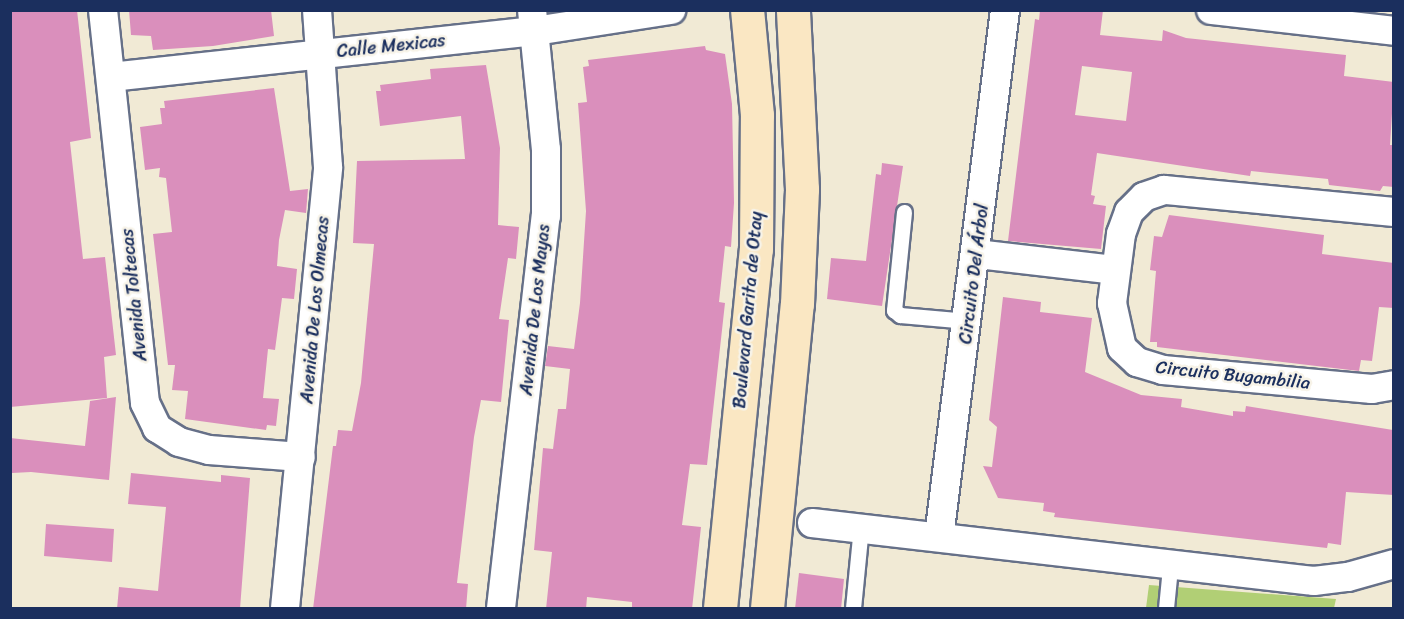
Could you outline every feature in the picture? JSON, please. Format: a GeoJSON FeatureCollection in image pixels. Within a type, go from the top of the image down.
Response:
{"type":"FeatureCollection","features":[{"type":"Feature","properties":{"kind":"main road","name":"Boulevard Garita de Otay"},"geometry":{"type":"LineString","coordinates":[[720,609],[756,249],[757,115],[747,10]]}},
{"type":"Feature","properties":{"kind":"main road"},"geometry":{"type":"LineString","coordinates":[[767,609],[797,304],[802,189],[793,10]]}},
{"type":"Feature","properties":{"kind":"street","name":"Avenida Toltecas"},"geometry":{"type":"LineString","coordinates":[[103,10],[145,403],[157,428],[179,442],[208,450],[301,457]]}},
{"type":"Feature","properties":{"kind":"street","name":"Avenida De Los Olmecas"},"geometry":{"type":"LineString","coordinates":[[285,609],[328,167],[323,54],[317,10]]}},
{"type":"Feature","properties":{"kind":"street","name":"Calle Mexicas"},"geometry":{"type":"LineString","coordinates":[[111,77],[323,54],[533,21],[671,10]]}},
{"type":"Feature","properties":{"kind":"street","name":"Circuito Del Árbol"},"geometry":{"type":"LineString","coordinates":[[939,537],[977,254],[1005,10]]}},
{"type":"Feature","properties":{"kind":"street"},"geometry":{"type":"LineString","coordinates":[[1211,10],[1394,31]]}},
{"type":"Feature","properties":{"kind":"street","name":"Avenida De Los Mayas"},"geometry":{"type":"LineString","coordinates":[[501,609],[546,216],[546,150],[533,21]]}},
{"type":"Feature","properties":{"kind":"street","name":"Circuito Bugambilia"},"geometry":{"type":"LineString","coordinates":[[1394,212],[1164,190],[1144,197],[1129,212],[1115,270],[1114,327],[1122,348],[1137,362],[1163,370],[1372,390],[1394,385]]}},
{"type":"Feature","properties":{"kind":"street"},"geometry":{"type":"LineString","coordinates":[[977,254],[1115,270]]}},
{"type":"Feature","properties":{"kind":"street"},"geometry":{"type":"LineString","coordinates":[[812,523],[861,527],[1170,567],[1314,581],[1348,577],[1394,564]]}},
{"type":"Feature","properties":{"kind":"lane"},"geometry":{"type":"LineString","coordinates":[[904,212],[894,309],[900,315],[968,321]]}},
{"type":"Feature","properties":{"kind":"lane"},"geometry":{"type":"LineString","coordinates":[[853,609],[861,527]]}},
{"type":"Feature","properties":{"kind":"lane"},"geometry":{"type":"LineString","coordinates":[[1166,609],[1170,567]]}},
{"type":"Feature","properties":{"kind":"green space"},"geometry":{"type":"Polygon","coordinates":[[[1149,585],[1336,599],[1334,608],[1146,608],[1149,585]]]}},
{"type":"Feature","properties":{"kind":"building"},"geometry":{"type":"Polygon","coordinates":[[[10,10],[77,10],[91,138],[70,142],[83,259],[105,257],[116,355],[104,357],[107,398],[10,407],[10,10]]]}},
{"type":"Feature","properties":{"kind":"building"},"geometry":{"type":"Polygon","coordinates":[[[129,10],[271,10],[274,36],[213,46],[153,50],[151,36],[131,35],[129,10]]]}},
{"type":"Feature","properties":{"kind":"building"},"geometry":{"type":"Polygon","coordinates":[[[1040,10],[1103,10],[1100,35],[1162,41],[1163,30],[1186,38],[1346,55],[1344,76],[1394,82],[1390,145],[1394,145],[1394,187],[1383,186],[1380,191],[1329,185],[1328,179],[1251,171],[1250,176],[1097,153],[1091,195],[1095,196],[1093,204],[1106,206],[1101,249],[1008,241],[1035,19],[1039,20],[1040,10]],[[1082,66],[1075,115],[1126,121],[1132,72],[1082,66]]]}},
{"type":"Feature","properties":{"kind":"building"},"geometry":{"type":"Polygon","coordinates":[[[705,46],[706,50],[725,54],[732,104],[734,203],[731,247],[725,246],[719,302],[725,303],[707,465],[690,464],[682,525],[701,527],[692,609],[632,609],[632,602],[587,597],[586,609],[546,609],[552,552],[534,550],[543,448],[553,449],[558,409],[566,409],[570,369],[545,366],[548,346],[574,349],[580,303],[586,211],[578,103],[587,102],[583,67],[589,66],[588,60],[705,46]]]}},
{"type":"Feature","properties":{"kind":"building"},"geometry":{"type":"Polygon","coordinates":[[[486,65],[500,148],[498,225],[519,227],[516,259],[508,258],[499,319],[509,320],[501,402],[481,400],[474,437],[457,583],[468,584],[466,609],[313,609],[333,446],[336,446],[338,430],[352,431],[361,383],[374,244],[353,243],[357,161],[465,159],[461,116],[380,126],[376,91],[381,91],[380,85],[431,79],[430,69],[486,65]]]}},
{"type":"Feature","properties":{"kind":"building"},"geometry":{"type":"Polygon","coordinates":[[[274,88],[290,191],[308,189],[306,213],[285,210],[279,240],[277,266],[297,269],[294,299],[282,298],[275,350],[268,349],[263,398],[279,399],[276,426],[267,425],[266,430],[185,419],[188,391],[172,390],[175,365],[168,365],[153,234],[172,232],[166,178],[159,177],[160,168],[145,170],[140,127],[162,124],[160,108],[165,108],[164,101],[274,88]]]}},
{"type":"Feature","properties":{"kind":"building"},"geometry":{"type":"Polygon","coordinates":[[[882,163],[903,166],[882,306],[827,299],[831,258],[866,261],[876,174],[881,175],[882,163]]]}},
{"type":"Feature","properties":{"kind":"building"},"geometry":{"type":"Polygon","coordinates":[[[1169,215],[1324,235],[1322,254],[1394,263],[1394,308],[1379,307],[1372,361],[1361,360],[1359,371],[1157,347],[1157,342],[1150,342],[1156,271],[1150,270],[1154,236],[1162,237],[1169,215]]]}},
{"type":"Feature","properties":{"kind":"building"},"geometry":{"type":"Polygon","coordinates":[[[1003,297],[1041,302],[1040,312],[1092,318],[1085,372],[1141,395],[1182,399],[1181,407],[1233,416],[1233,411],[1245,412],[1246,406],[1393,430],[1394,495],[1346,492],[1341,545],[1328,543],[1327,548],[1054,517],[1055,513],[1043,511],[1044,503],[998,498],[983,466],[992,467],[997,427],[989,420],[1003,297]]]}},
{"type":"Feature","properties":{"kind":"building"},"geometry":{"type":"Polygon","coordinates":[[[116,397],[109,480],[31,472],[12,473],[10,438],[85,446],[90,401],[116,397]]]}},
{"type":"Feature","properties":{"kind":"building"},"geometry":{"type":"Polygon","coordinates":[[[131,473],[221,482],[221,475],[250,478],[240,609],[117,609],[119,587],[158,591],[166,507],[128,504],[131,473]]]}},
{"type":"Feature","properties":{"kind":"building"},"geometry":{"type":"Polygon","coordinates":[[[46,524],[114,529],[112,562],[44,556],[46,524]]]}},
{"type":"Feature","properties":{"kind":"building"},"geometry":{"type":"Polygon","coordinates":[[[799,573],[844,579],[841,609],[795,609],[799,573]]]}}]}
